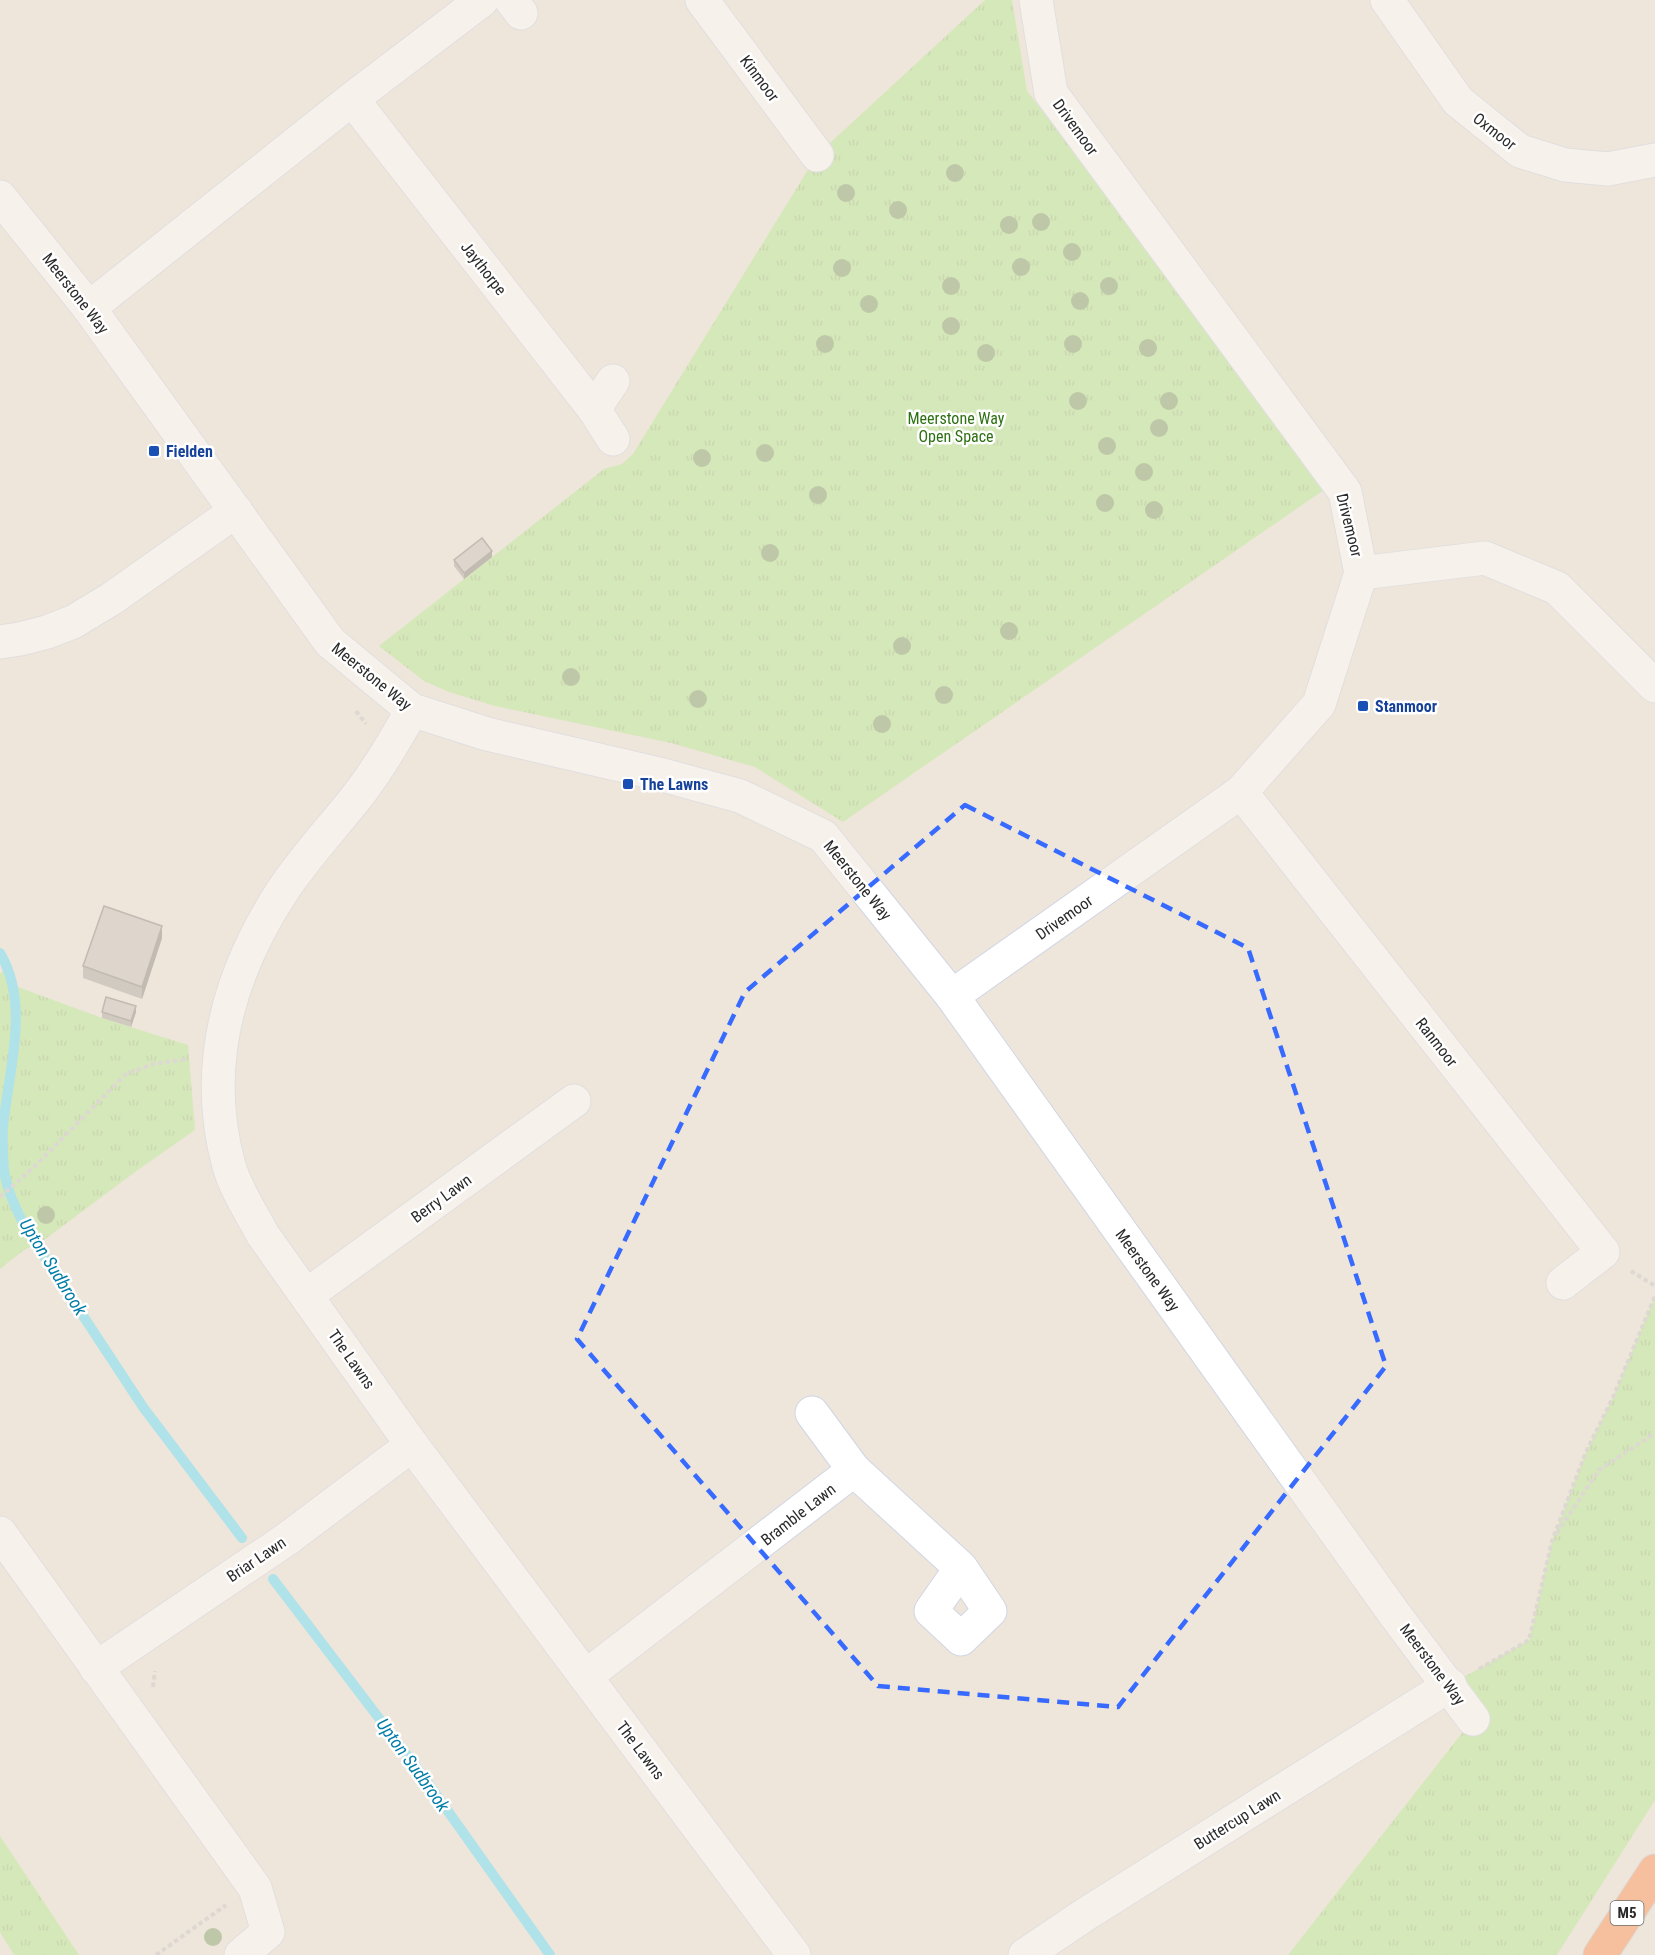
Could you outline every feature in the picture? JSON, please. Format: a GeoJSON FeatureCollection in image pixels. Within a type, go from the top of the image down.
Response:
{"type":"FeatureCollection","features":[{"type":"Feature","properties":{"kind":"highway","name":"M5"},"geometry":{"type":"LineString","coordinates":[[1600,1955],[1655,1871]]}},
{"type":"Feature","properties":{"kind":"street"},"geometry":{"type":"LineString","coordinates":[[89,308],[352,99],[482,0]]}},
{"type":"Feature","properties":{"kind":"street","name":"Kinmoor"},"geometry":{"type":"LineString","coordinates":[[702,0],[817,155]]}},
{"type":"Feature","properties":{"kind":"street","name":"Drivemoor"},"geometry":{"type":"LineString","coordinates":[[952,996],[1241,792],[1319,704],[1361,573],[1345,492],[1051,93],[1036,0]]}},
{"type":"Feature","properties":{"kind":"street","name":"Oxmoor"},"geometry":{"type":"LineString","coordinates":[[1387,0],[1458,101],[1520,151],[1565,165],[1608,169],[1655,160]]}},
{"type":"Feature","properties":{"kind":"street","name":"Jaythorpe"},"geometry":{"type":"LineString","coordinates":[[352,99],[594,409],[613,439]]}},
{"type":"Feature","properties":{"kind":"street","name":"Meerstone Way"},"geometry":{"type":"LineString","coordinates":[[0,197],[89,308],[330,642],[412,710],[487,734],[659,774],[740,796],[823,836],[952,996],[1393,1612],[1450,1685],[1473,1719]]}},
{"type":"Feature","properties":{"kind":"street"},"geometry":{"type":"LineString","coordinates":[[594,409],[613,381]]}},
{"type":"Feature","properties":{"kind":"street"},"geometry":{"type":"LineString","coordinates":[[0,642],[47,632],[73,622],[111,599],[236,511]]}},
{"type":"Feature","properties":{"kind":"street"},"geometry":{"type":"LineString","coordinates":[[1361,573],[1485,558],[1557,588],[1655,686]]}},
{"type":"Feature","properties":{"kind":"street","name":"The Lawns"},"geometry":{"type":"LineString","coordinates":[[412,710],[361,792],[283,890],[249,948],[226,1014],[219,1053],[219,1110],[230,1167],[263,1236],[412,1445],[794,1955]]}},
{"type":"Feature","properties":{"kind":"street","name":"Ranmoor"},"geometry":{"type":"LineString","coordinates":[[1241,792],[1603,1252],[1563,1283]]}},
{"type":"Feature","properties":{"kind":"street","name":"Berry Lawn"},"geometry":{"type":"LineString","coordinates":[[307,1295],[574,1101]]}},
{"type":"Feature","properties":{"kind":"street"},"geometry":{"type":"LineString","coordinates":[[812,1413],[854,1470],[961,1568],[990,1611],[961,1639],[931,1611],[961,1568]]}},
{"type":"Feature","properties":{"kind":"street","name":"Briar Lawn"},"geometry":{"type":"LineString","coordinates":[[96,1668],[287,1539],[412,1445]]}},
{"type":"Feature","properties":{"kind":"street","name":"Bramble Lawn"},"geometry":{"type":"LineString","coordinates":[[586,1676],[854,1470]]}},
{"type":"Feature","properties":{"kind":"street"},"geometry":{"type":"LineString","coordinates":[[0,1533],[255,1887],[268,1932],[241,1955]]}},
{"type":"Feature","properties":{"kind":"street","name":"Buttercup Lawn"},"geometry":{"type":"LineString","coordinates":[[1025,1955],[1086,1914],[1450,1685]]}},
{"type":"Feature","properties":{"kind":"path"},"geometry":{"type":"LineString","coordinates":[[349,702],[371,731],[391,747]]}},
{"type":"Feature","properties":{"kind":"path"},"geometry":{"type":"LineString","coordinates":[[0,1197],[32,1169],[126,1074],[153,1065],[219,1053]]}},
{"type":"Feature","properties":{"kind":"path"},"geometry":{"type":"LineString","coordinates":[[1450,1685],[1529,1640],[1552,1541],[1586,1452],[1614,1395],[1655,1296]]}},
{"type":"Feature","properties":{"kind":"path"},"geometry":{"type":"LineString","coordinates":[[1552,1541],[1599,1470],[1655,1433]]}},
{"type":"Feature","properties":{"kind":"path"},"geometry":{"type":"LineString","coordinates":[[153,1694],[153,1679],[157,1663]]}},
{"type":"Feature","properties":{"kind":"highlighted area"},"geometry":{"type":"Polygon","coordinates":[[[965,805],[1248,948],[1386,1366],[1118,1707],[878,1686],[577,1339],[745,992],[965,805]]]}},
{"type":"Feature","properties":{"kind":"green space","name":"Meerstone Way Open Space"},"geometry":{"type":"Polygon","coordinates":[[[985,0],[1012,0],[1027,91],[1331,485],[843,822],[755,767],[671,743],[495,706],[449,692],[424,681],[379,646],[604,469],[622,464],[633,454],[817,155],[985,0]]]}},
{"type":"Feature","properties":{"kind":"green space"},"geometry":{"type":"Polygon","coordinates":[[[8,966],[18,987],[102,1018],[188,1045],[195,1130],[40,1243],[24,1250],[0,1269],[0,974],[8,966]]]}},
{"type":"Feature","properties":{"kind":"green space"},"geometry":{"type":"Polygon","coordinates":[[[1655,1296],[1655,1800],[1557,1955],[1288,1955],[1473,1719],[1450,1685],[1529,1640],[1552,1541],[1586,1452],[1614,1395],[1655,1296]]]}},
{"type":"Feature","properties":{"kind":"green space"},"geometry":{"type":"Polygon","coordinates":[[[0,1836],[79,1955],[14,1955],[0,1932],[0,1836]]]}},
{"type":"Feature","properties":{"kind":"building"},"geometry":{"type":"Polygon","coordinates":[[[482,538],[492,551],[464,573],[454,560],[482,538]]]}},
{"type":"Feature","properties":{"kind":"building"},"geometry":{"type":"Polygon","coordinates":[[[104,906],[162,926],[142,987],[83,966],[104,906]]]}},
{"type":"Feature","properties":{"kind":"building"},"geometry":{"type":"Polygon","coordinates":[[[106,997],[136,1006],[131,1021],[102,1012],[106,997]]]}},
{"type":"Feature","properties":{"kind":"waterway","name":"Upton Sudbrook"},"geometry":{"type":"LineString","coordinates":[[0,953],[9,973],[16,1016],[3,1128],[5,1177],[12,1200],[26,1229],[143,1407],[242,1538]]}},
{"type":"Feature","properties":{"kind":"waterway","name":"Upton Sudbrook"},"geometry":{"type":"LineString","coordinates":[[273,1579],[423,1776],[550,1955]]}},
{"type":"Feature","properties":{"kind":"place","name":"Fielden"},"geometry":{"type":"Point","coordinates":[154,451]}},
{"type":"Feature","properties":{"kind":"place","name":"Stanmoor"},"geometry":{"type":"Point","coordinates":[1363,706]}},
{"type":"Feature","properties":{"kind":"place","name":"The Lawns"},"geometry":{"type":"Point","coordinates":[628,784]}}]}
